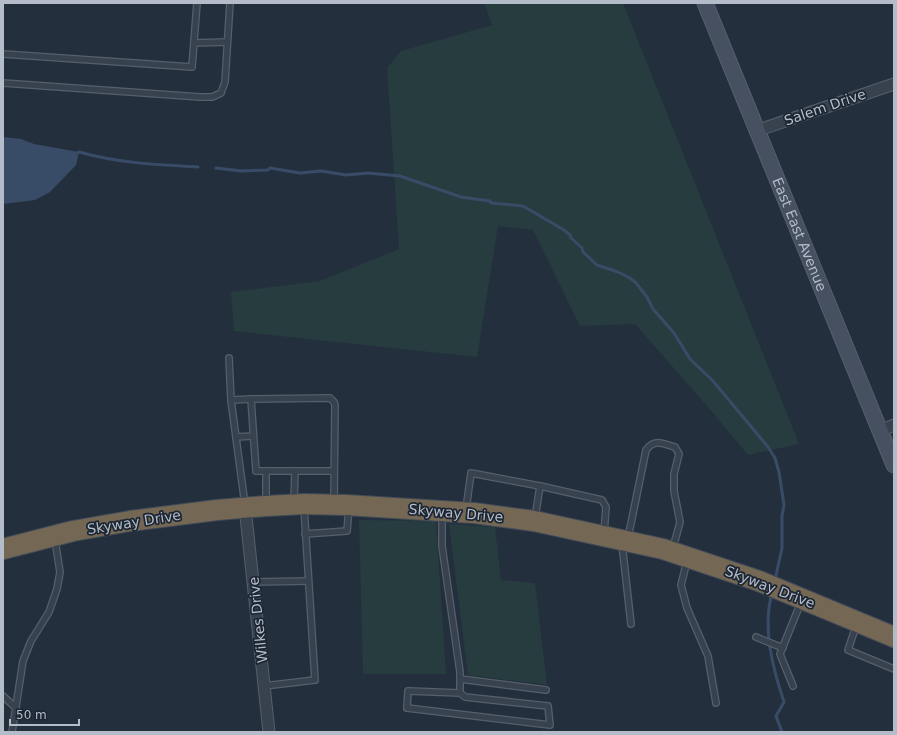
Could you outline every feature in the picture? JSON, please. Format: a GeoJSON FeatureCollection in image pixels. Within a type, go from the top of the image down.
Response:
{"type":"FeatureCollection","features":[{"type":"Feature","properties":{"kind":"highway","name":"Skyway Drive"},"geometry":{"type":"LineString","coordinates":[[3,549],[54,535],[130,521],[245,507],[299,504],[466,512],[534,521],[618,539],[680,555],[753,579],[894,637]]}},
{"type":"Feature","properties":{"kind":"highway"},"geometry":{"type":"LineString","coordinates":[[802,598],[874,619],[894,623]]}},
{"type":"Feature","properties":{"kind":"street","name":"East East Avenue"},"geometry":{"type":"LineString","coordinates":[[705,3],[756,131],[894,465]]}},
{"type":"Feature","properties":{"kind":"street","name":"Salem Drive"},"geometry":{"type":"LineString","coordinates":[[756,131],[894,84]]}},
{"type":"Feature","properties":{"kind":"street"},"geometry":{"type":"LineString","coordinates":[[880,432],[894,425]]}},
{"type":"Feature","properties":{"kind":"street","name":"Wilkes Drive"},"geometry":{"type":"LineString","coordinates":[[245,507],[269,732]]}},
{"type":"Feature","properties":{"kind":"lane"},"geometry":{"type":"LineString","coordinates":[[3,54],[192,67],[197,3]]}},
{"type":"Feature","properties":{"kind":"lane"},"geometry":{"type":"LineString","coordinates":[[3,83],[200,98],[212,97],[220,93],[225,82],[230,3]]}},
{"type":"Feature","properties":{"kind":"lane"},"geometry":{"type":"LineString","coordinates":[[194,43],[227,42]]}},
{"type":"Feature","properties":{"kind":"lane"},"geometry":{"type":"LineString","coordinates":[[229,358],[231,400],[245,507]]}},
{"type":"Feature","properties":{"kind":"lane"},"geometry":{"type":"LineString","coordinates":[[231,400],[330,398],[333,400],[334,471],[347,531],[306,534]]}},
{"type":"Feature","properties":{"kind":"lane"},"geometry":{"type":"LineString","coordinates":[[251,399],[256,469],[258,472],[334,471]]}},
{"type":"Feature","properties":{"kind":"lane"},"geometry":{"type":"LineString","coordinates":[[236,437],[254,436]]}},
{"type":"Feature","properties":{"kind":"lane"},"geometry":{"type":"LineString","coordinates":[[618,539],[646,450],[650,443],[654,442],[675,446],[679,454],[674,474],[674,491],[680,522],[681,585],[687,608],[708,656],[716,703]]}},
{"type":"Feature","properties":{"kind":"lane"},"geometry":{"type":"LineString","coordinates":[[266,471],[266,506]]}},
{"type":"Feature","properties":{"kind":"lane"},"geometry":{"type":"LineString","coordinates":[[264,686],[315,680],[306,534],[299,504],[295,471]]}},
{"type":"Feature","properties":{"kind":"lane"},"geometry":{"type":"LineString","coordinates":[[466,512],[471,473],[602,500],[618,539],[631,624]]}},
{"type":"Feature","properties":{"kind":"lane"},"geometry":{"type":"LineString","coordinates":[[534,521],[540,486]]}},
{"type":"Feature","properties":{"kind":"lane"},"geometry":{"type":"LineString","coordinates":[[442,510],[442,546],[460,679],[460,693]]}},
{"type":"Feature","properties":{"kind":"lane"},"geometry":{"type":"LineString","coordinates":[[12,732],[23,661],[31,641],[49,612],[57,589],[60,572],[54,535]]}},
{"type":"Feature","properties":{"kind":"lane"},"geometry":{"type":"LineString","coordinates":[[254,582],[308,581]]}},
{"type":"Feature","properties":{"kind":"lane"},"geometry":{"type":"LineString","coordinates":[[793,686],[780,654],[802,598]]}},
{"type":"Feature","properties":{"kind":"lane"},"geometry":{"type":"LineString","coordinates":[[857,622],[848,650],[894,669]]}},
{"type":"Feature","properties":{"kind":"lane"},"geometry":{"type":"LineString","coordinates":[[756,637],[783,648]]}},
{"type":"Feature","properties":{"kind":"lane"},"geometry":{"type":"LineString","coordinates":[[460,679],[546,690]]}},
{"type":"Feature","properties":{"kind":"lane"},"geometry":{"type":"LineString","coordinates":[[408,691],[460,693],[465,697],[548,706],[550,726],[407,708],[408,691]]}},
{"type":"Feature","properties":{"kind":"lane"},"geometry":{"type":"LineString","coordinates":[[3,696],[16,708]]}},
{"type":"Feature","properties":{"kind":"green space"},"geometry":{"type":"Polygon","coordinates":[[[484,3],[623,3],[799,444],[748,455],[635,324],[580,326],[533,230],[498,226],[477,357],[234,331],[231,292],[320,281],[399,249],[387,68],[401,51],[492,25],[484,3]]]}},
{"type":"Feature","properties":{"kind":"green space"},"geometry":{"type":"Polygon","coordinates":[[[359,520],[436,521],[446,674],[363,674],[359,520]]]}},
{"type":"Feature","properties":{"kind":"green space"},"geometry":{"type":"Polygon","coordinates":[[[449,524],[495,527],[501,580],[535,583],[547,685],[468,675],[449,524]]]}},
{"type":"Feature","properties":{"kind":"water"},"geometry":{"type":"Polygon","coordinates":[[[3,137],[21,139],[34,144],[79,152],[76,165],[50,192],[35,200],[3,204],[3,137]]]}},
{"type":"Feature","properties":{"kind":"waterway"},"geometry":{"type":"LineString","coordinates":[[77,153],[79,152],[108,159],[138,163],[198,167]]}},
{"type":"Feature","properties":{"kind":"waterway"},"geometry":{"type":"LineString","coordinates":[[216,168],[241,171],[268,170],[270,168],[300,173],[321,171],[346,175],[368,173],[400,176],[461,197],[490,201],[491,203],[523,206],[564,230],[582,248],[583,252],[597,265],[630,278],[636,283],[647,297],[653,309],[674,333],[690,359],[713,381],[768,447],[775,458],[779,472],[784,505],[782,516],[782,548],[775,580]]}},
{"type":"Feature","properties":{"kind":"waterway"},"geometry":{"type":"LineString","coordinates":[[772,593],[768,620],[770,648],[776,676],[784,702],[776,716],[782,732]]}}]}
